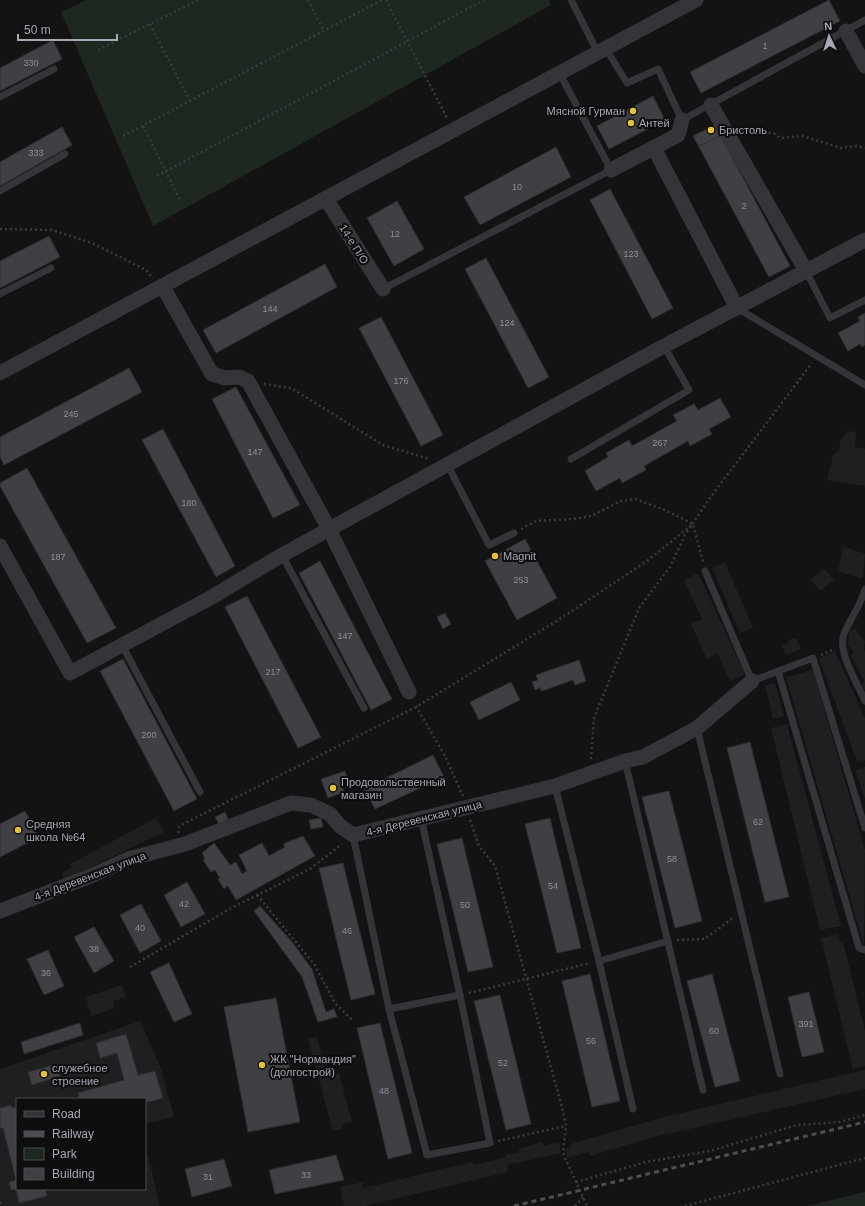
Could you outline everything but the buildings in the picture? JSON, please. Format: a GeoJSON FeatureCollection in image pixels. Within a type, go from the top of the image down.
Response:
{"type":"FeatureCollection","features":[{"type":"Feature","properties":{"kind":"street"},"geometry":{"type":"LineString","coordinates":[[0,373],[696,0]]}},
{"type":"Feature","properties":{"kind":"street"},"geometry":{"type":"LineString","coordinates":[[846,31],[865,66]]}},
{"type":"Feature","properties":{"kind":"street"},"geometry":{"type":"LineString","coordinates":[[711,105],[806,271]]}},
{"type":"Feature","properties":{"kind":"street"},"geometry":{"type":"LineString","coordinates":[[611,170],[678,135],[682,120]]}},
{"type":"Feature","properties":{"kind":"street"},"geometry":{"type":"LineString","coordinates":[[654,148],[737,308]]}},
{"type":"Feature","properties":{"kind":"street","name":"14-е П/О"},"geometry":{"type":"LineString","coordinates":[[326,199],[383,289]]}},
{"type":"Feature","properties":{"kind":"street"},"geometry":{"type":"LineString","coordinates":[[0,546],[70,673],[212,597],[282,555],[447,464],[664,346],[865,240]]}},
{"type":"Feature","properties":{"kind":"street"},"geometry":{"type":"LineString","coordinates":[[163,287],[212,374],[225,378],[239,377],[248,381],[329,529],[409,692]]}},
{"type":"Feature","properties":{"kind":"street","name":"4-я Деревенская улица"},"geometry":{"type":"LineString","coordinates":[[0,911],[91,876],[128,859],[177,846],[291,803],[311,805],[330,814],[340,826],[353,835],[555,786],[625,761],[643,757],[697,728],[752,681]]}},
{"type":"Feature","properties":{"kind":"lane"},"geometry":{"type":"LineString","coordinates":[[571,0],[602,51],[627,84],[658,68],[682,120],[865,20]]}},
{"type":"Feature","properties":{"kind":"lane"},"geometry":{"type":"LineString","coordinates":[[0,97],[54,69]]}},
{"type":"Feature","properties":{"kind":"lane"},"geometry":{"type":"LineString","coordinates":[[383,289],[611,170],[560,74]]}},
{"type":"Feature","properties":{"kind":"lane"},"geometry":{"type":"LineString","coordinates":[[0,191],[64,154]]}},
{"type":"Feature","properties":{"kind":"lane"},"geometry":{"type":"LineString","coordinates":[[0,294],[51,268]]}},
{"type":"Feature","properties":{"kind":"lane"},"geometry":{"type":"LineString","coordinates":[[806,271],[830,318],[865,300]]}},
{"type":"Feature","properties":{"kind":"lane"},"geometry":{"type":"LineString","coordinates":[[737,308],[865,385]]}},
{"type":"Feature","properties":{"kind":"lane"},"geometry":{"type":"LineString","coordinates":[[571,459],[689,390],[664,346]]}},
{"type":"Feature","properties":{"kind":"lane"},"geometry":{"type":"LineString","coordinates":[[447,464],[489,545],[514,533]]}},
{"type":"Feature","properties":{"kind":"lane"},"geometry":{"type":"LineString","coordinates":[[282,555],[364,708]]}},
{"type":"Feature","properties":{"kind":"lane"},"geometry":{"type":"LineString","coordinates":[[705,571],[752,681],[813,658],[865,828]]}},
{"type":"Feature","properties":{"kind":"lane"},"geometry":{"type":"LineString","coordinates":[[865,589],[854,617],[844,634],[842,646],[865,702]]}},
{"type":"Feature","properties":{"kind":"lane"},"geometry":{"type":"LineString","coordinates":[[122,645],[200,792]]}},
{"type":"Feature","properties":{"kind":"lane"},"geometry":{"type":"LineString","coordinates":[[778,671],[858,948],[865,950]]}},
{"type":"Feature","properties":{"kind":"lane"},"geometry":{"type":"LineString","coordinates":[[697,728],[780,1074]]}},
{"type":"Feature","properties":{"kind":"lane"},"geometry":{"type":"LineString","coordinates":[[625,761],[703,1090]]}},
{"type":"Feature","properties":{"kind":"lane"},"geometry":{"type":"LineString","coordinates":[[555,786],[599,961],[632,1109]]}},
{"type":"Feature","properties":{"kind":"lane"},"geometry":{"type":"LineString","coordinates":[[353,835],[389,1009],[427,1155],[490,1143],[460,995],[421,818]]}},
{"type":"Feature","properties":{"kind":"lane"},"geometry":{"type":"LineString","coordinates":[[599,961],[668,941]]}},
{"type":"Feature","properties":{"kind":"lane"},"geometry":{"type":"LineString","coordinates":[[389,1009],[460,995]]}},
{"type":"Feature","properties":{"kind":"path"},"geometry":{"type":"LineString","coordinates":[[98,50],[198,0]]}},
{"type":"Feature","properties":{"kind":"path"},"geometry":{"type":"LineString","coordinates":[[308,0],[324,31]]}},
{"type":"Feature","properties":{"kind":"path"},"geometry":{"type":"LineString","coordinates":[[123,136],[382,0]]}},
{"type":"Feature","properties":{"kind":"path"},"geometry":{"type":"LineString","coordinates":[[386,0],[454,131]]}},
{"type":"Feature","properties":{"kind":"path"},"geometry":{"type":"LineString","coordinates":[[157,176],[484,0]]}},
{"type":"Feature","properties":{"kind":"path"},"geometry":{"type":"LineString","coordinates":[[150,24],[190,101]]}},
{"type":"Feature","properties":{"kind":"path"},"geometry":{"type":"LineString","coordinates":[[144,126],[180,200]]}},
{"type":"Feature","properties":{"kind":"path"},"geometry":{"type":"LineString","coordinates":[[736,127],[776,134],[780,138],[802,136],[841,148],[856,146],[865,148]]}},
{"type":"Feature","properties":{"kind":"path"},"geometry":{"type":"LineString","coordinates":[[0,229],[52,230],[92,243],[146,270],[163,287]]}},
{"type":"Feature","properties":{"kind":"path"},"geometry":{"type":"LineString","coordinates":[[589,774],[592,758],[594,718],[628,630],[639,608],[670,567],[693,524],[709,499],[769,422],[817,356]]}},
{"type":"Feature","properties":{"kind":"path"},"geometry":{"type":"LineString","coordinates":[[248,381],[291,388],[383,445],[447,464]]}},
{"type":"Feature","properties":{"kind":"path"},"geometry":{"type":"LineString","coordinates":[[514,533],[536,521],[573,519],[592,516],[621,501],[635,499],[693,524]]}},
{"type":"Feature","properties":{"kind":"path"},"geometry":{"type":"LineString","coordinates":[[693,524],[705,571]]}},
{"type":"Feature","properties":{"kind":"path"},"geometry":{"type":"LineString","coordinates":[[177,846],[179,827],[185,823],[416,707],[492,662],[602,591],[647,561],[693,524]]}},
{"type":"Feature","properties":{"kind":"path"},"geometry":{"type":"LineString","coordinates":[[813,658],[842,646]]}},
{"type":"Feature","properties":{"kind":"path"},"geometry":{"type":"LineString","coordinates":[[409,692],[416,707],[445,756],[466,807],[479,846],[495,866],[554,1070],[566,1126],[563,1152],[587,1206]]}},
{"type":"Feature","properties":{"kind":"path"},"geometry":{"type":"LineString","coordinates":[[130,966],[233,907],[310,869],[353,835]]}},
{"type":"Feature","properties":{"kind":"path"},"geometry":{"type":"LineString","coordinates":[[257,895],[314,964],[335,1003],[352,1020]]}},
{"type":"Feature","properties":{"kind":"path"},"geometry":{"type":"LineString","coordinates":[[668,941],[705,939],[741,912]]}},
{"type":"Feature","properties":{"kind":"path"},"geometry":{"type":"LineString","coordinates":[[460,995],[599,961]]}},
{"type":"Feature","properties":{"kind":"path"},"geometry":{"type":"LineString","coordinates":[[576,1182],[646,1162],[710,1151],[797,1125],[840,1122],[865,1115]]}},
{"type":"Feature","properties":{"kind":"path"},"geometry":{"type":"LineString","coordinates":[[490,1143],[566,1126]]}},
{"type":"Feature","properties":{"kind":"path"},"geometry":{"type":"LineString","coordinates":[[685,1206],[865,1158]]}},
{"type":"Feature","properties":{"kind":"path"},"geometry":{"type":"LineString","coordinates":[[576,1206],[583,1197]]}},
{"type":"Feature","properties":{"kind":"path"},"geometry":{"type":"LineString","coordinates":[[0,1202],[1,1206]]}},
{"type":"Feature","properties":{"kind":"shaded area"},"geometry":{"type":"Polygon","coordinates":[[[847,431],[856,432],[855,447],[865,449],[865,486],[827,480],[833,455],[839,451],[840,441],[847,431]]]}},
{"type":"Feature","properties":{"kind":"shaded area"},"geometry":{"type":"Polygon","coordinates":[[[843,546],[865,554],[863,579],[838,571],[843,546]]]}},
{"type":"Feature","properties":{"kind":"shaded area"},"geometry":{"type":"Polygon","coordinates":[[[725,562],[753,628],[740,633],[712,568],[725,562]]]}},
{"type":"Feature","properties":{"kind":"shaded area"},"geometry":{"type":"Polygon","coordinates":[[[824,568],[834,580],[820,591],[811,579],[824,568]]]}},
{"type":"Feature","properties":{"kind":"shaded area"},"geometry":{"type":"Polygon","coordinates":[[[698,573],[745,674],[730,681],[718,654],[707,659],[691,624],[702,619],[684,580],[698,573]]]}},
{"type":"Feature","properties":{"kind":"shaded area"},"geometry":{"type":"Polygon","coordinates":[[[855,628],[865,642],[863,648],[865,651],[865,691],[861,684],[864,681],[851,655],[854,653],[848,645],[849,632],[855,628]]]}},
{"type":"Feature","properties":{"kind":"shaded area"},"geometry":{"type":"Polygon","coordinates":[[[796,638],[801,649],[786,655],[782,645],[788,643],[788,640],[796,638]]]}},
{"type":"Feature","properties":{"kind":"shaded area"},"geometry":{"type":"Polygon","coordinates":[[[835,651],[865,718],[865,760],[857,761],[819,659],[835,651]]]}},
{"type":"Feature","properties":{"kind":"shaded area"},"geometry":{"type":"Polygon","coordinates":[[[813,670],[865,850],[864,946],[786,677],[813,670]]]}},
{"type":"Feature","properties":{"kind":"shaded area"},"geometry":{"type":"Polygon","coordinates":[[[775,683],[784,716],[773,719],[765,685],[775,683]]]}},
{"type":"Feature","properties":{"kind":"shaded area"},"geometry":{"type":"Polygon","coordinates":[[[787,724],[841,926],[820,930],[771,728],[787,724]]]}},
{"type":"Feature","properties":{"kind":"shaded area"},"geometry":{"type":"Polygon","coordinates":[[[865,767],[865,799],[855,770],[865,767]]]}},
{"type":"Feature","properties":{"kind":"shaded area"},"geometry":{"type":"Polygon","coordinates":[[[156,818],[164,832],[65,880],[62,873],[72,867],[70,864],[156,818]]]}},
{"type":"Feature","properties":{"kind":"shaded area"},"geometry":{"type":"Polygon","coordinates":[[[838,934],[840,942],[843,942],[865,1031],[865,1066],[853,1069],[821,938],[838,934]]]}},
{"type":"Feature","properties":{"kind":"shaded area"},"geometry":{"type":"Polygon","coordinates":[[[122,985],[126,997],[113,1001],[115,1008],[91,1016],[86,997],[122,985]]]}},
{"type":"Feature","properties":{"kind":"shaded area"},"geometry":{"type":"Polygon","coordinates":[[[140,1021],[160,1066],[174,1117],[146,1124],[146,1098],[16,1098],[16,1190],[146,1190],[146,1148],[160,1206],[0,1206],[0,1069],[140,1021]]]}},
{"type":"Feature","properties":{"kind":"shaded area"},"geometry":{"type":"Polygon","coordinates":[[[317,1037],[327,1076],[339,1073],[352,1122],[341,1125],[342,1129],[333,1131],[308,1039],[317,1037]]]}},
{"type":"Feature","properties":{"kind":"shaded area"},"geometry":{"type":"Polygon","coordinates":[[[865,1070],[865,1089],[654,1137],[590,1156],[589,1152],[567,1158],[565,1149],[571,1147],[571,1144],[664,1117],[865,1070]]]}},
{"type":"Feature","properties":{"kind":"shaded area"},"geometry":{"type":"Polygon","coordinates":[[[541,1142],[544,1146],[559,1142],[561,1153],[507,1165],[508,1172],[365,1206],[344,1206],[340,1187],[362,1182],[364,1188],[472,1162],[474,1165],[506,1157],[506,1154],[519,1152],[519,1149],[541,1142]]]}},
{"type":"Feature","properties":{"kind":"green space"},"geometry":{"type":"Polygon","coordinates":[[[86,0],[549,0],[551,5],[153,226],[61,12],[86,0]]]}},
{"type":"Feature","properties":{"kind":"green space"},"geometry":{"type":"Polygon","coordinates":[[[865,1192],[865,1206],[807,1206],[865,1192]]]}},
{"type":"Feature","properties":{"kind":"railway"},"geometry":{"type":"LineString","coordinates":[[514,1206],[865,1122]]}},
{"type":"Feature","properties":{"kind":"place","name":"Мясной Гурман"},"geometry":{"type":"Point","coordinates":[633,111]}},
{"type":"Feature","properties":{"kind":"place","name":"Антей"},"geometry":{"type":"Point","coordinates":[631,123]}},
{"type":"Feature","properties":{"kind":"place","name":"Бристоль"},"geometry":{"type":"Point","coordinates":[711,130]}},
{"type":"Feature","properties":{"kind":"place","name":"Magnit"},"geometry":{"type":"Point","coordinates":[495,556]}},
{"type":"Feature","properties":{"kind":"place","name":"Продовольственный магазин"},"geometry":{"type":"Point","coordinates":[333,788]}},
{"type":"Feature","properties":{"kind":"place","name":"Средняя школа №64"},"geometry":{"type":"Point","coordinates":[18,830]}},
{"type":"Feature","properties":{"kind":"place","name":"ЖК \"Нормандия\" (долгострой)"},"geometry":{"type":"Point","coordinates":[262,1065]}},
{"type":"Feature","properties":{"kind":"place","name":"служебное строение"},"geometry":{"type":"Point","coordinates":[44,1074]}}]}
